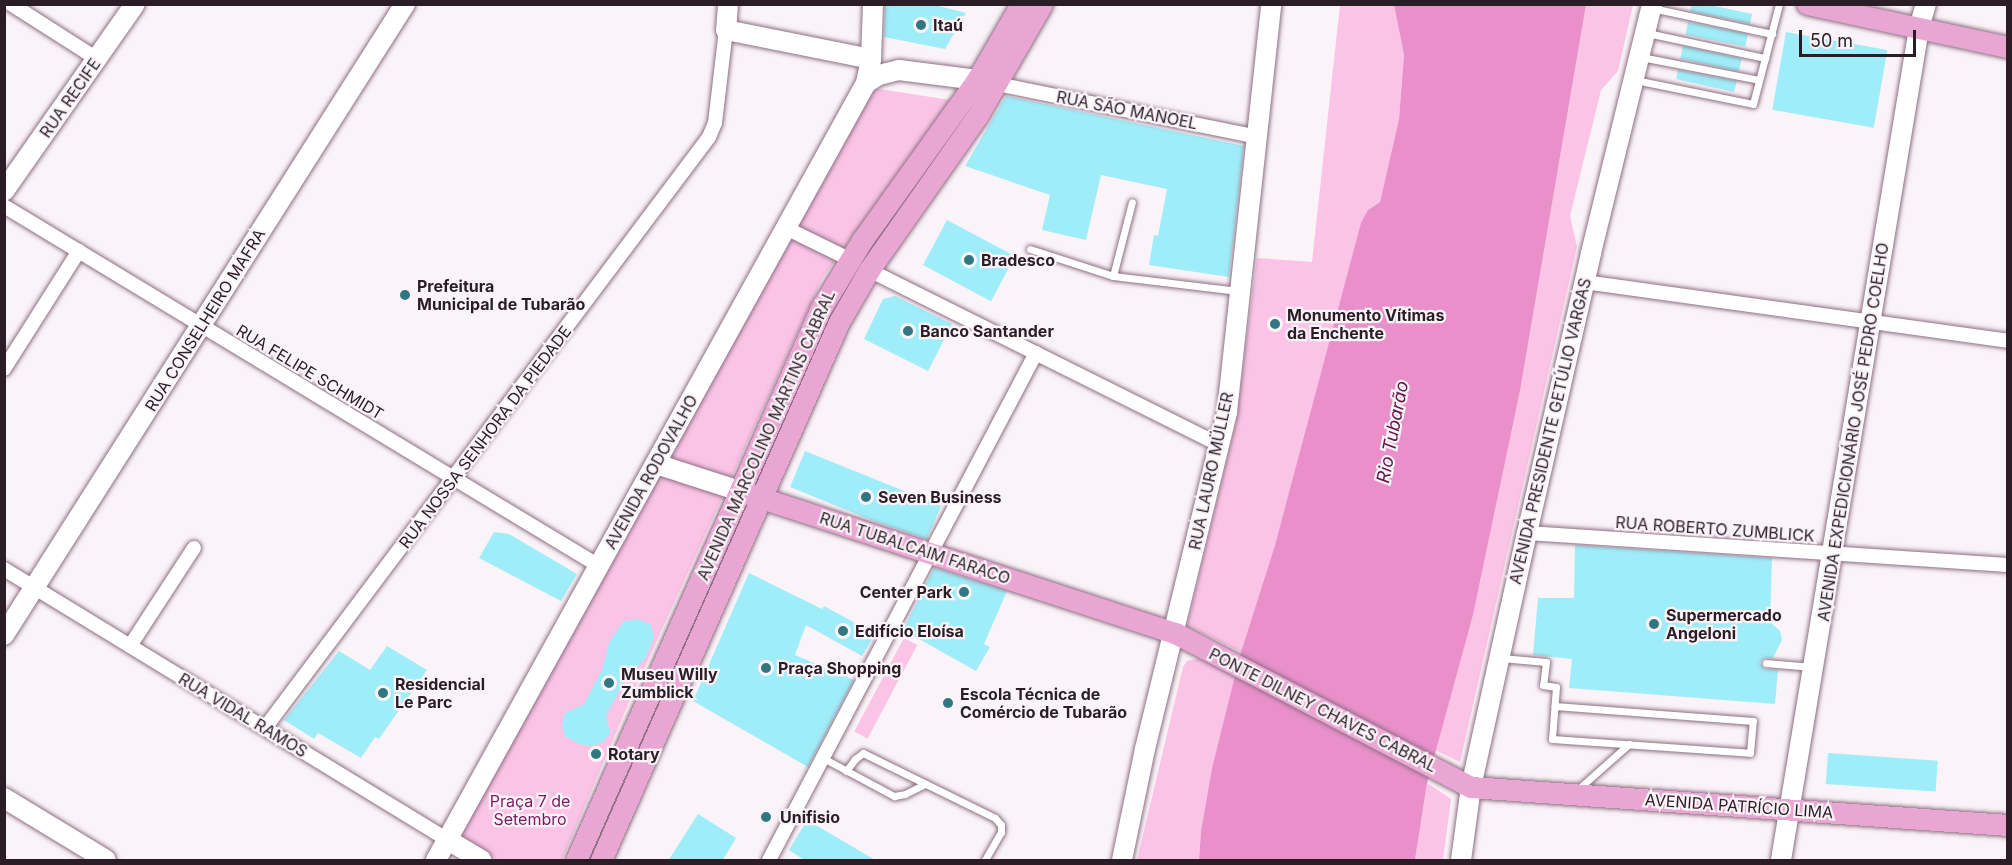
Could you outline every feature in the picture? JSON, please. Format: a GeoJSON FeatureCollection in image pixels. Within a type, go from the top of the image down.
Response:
{"type":"FeatureCollection","features":[{"type":"Feature","properties":{"kind":"main road","name":"AVENIDA MARCOLINO MARTINS CABRAL"},"geometry":{"type":"LineString","coordinates":[[601,861],[839,322],[987,82],[1021,4]]}},
{"type":"Feature","properties":{"kind":"main road","name":"AVENIDA MARCOLINO MARTINS CABRAL"},"geometry":{"type":"LineString","coordinates":[[576,861],[807,336],[849,259],[987,82],[1042,4]]}},
{"type":"Feature","properties":{"kind":"main road"},"geometry":{"type":"LineString","coordinates":[[1807,4],[2007,47]]}},
{"type":"Feature","properties":{"kind":"main road","name":"RUA TUBALCAIM FARACO"},"geometry":{"type":"LineString","coordinates":[[740,491],[1175,633]]}},
{"type":"Feature","properties":{"kind":"main road","name":"PONTE DILNEY CHAVES CABRAL"},"geometry":{"type":"LineString","coordinates":[[1175,633],[1464,783]]}},
{"type":"Feature","properties":{"kind":"main road","name":"AVENIDA PATRÍCIO LIMA"},"geometry":{"type":"LineString","coordinates":[[1464,783],[1572,794],[2007,825]]}},
{"type":"Feature","properties":{"kind":"street"},"geometry":{"type":"LineString","coordinates":[[11,4],[97,59]]}},
{"type":"Feature","properties":{"kind":"street","name":"RUA RECIFE"},"geometry":{"type":"LineString","coordinates":[[4,191],[135,4]]}},
{"type":"Feature","properties":{"kind":"street","name":"RUA CONSELHEIRO MAFRA"},"geometry":{"type":"LineString","coordinates":[[4,634],[405,4]]}},
{"type":"Feature","properties":{"kind":"street","name":"RUA NOSSA SENHORA DA PIEDADE"},"geometry":{"type":"LineString","coordinates":[[265,728],[710,137],[715,123],[728,4]]}},
{"type":"Feature","properties":{"kind":"street","name":"AVENIDA RODOVALHO"},"geometry":{"type":"LineString","coordinates":[[436,861],[866,83],[871,59],[873,4]]}},
{"type":"Feature","properties":{"kind":"street","name":"RUA LAURO MÜLLER"},"geometry":{"type":"LineString","coordinates":[[1122,861],[1145,749],[1227,412],[1238,291],[1271,4]]}},
{"type":"Feature","properties":{"kind":"street","name":"AVENIDA EXPEDICIONÁRIO JOSÉ PEDRO COELHO"},"geometry":{"type":"LineString","coordinates":[[1781,861],[1919,28],[1926,4]]}},
{"type":"Feature","properties":{"kind":"street","name":"AVENIDA PRESIDENTE GETÚLIO VARGAS"},"geometry":{"type":"LineString","coordinates":[[1461,861],[1464,783],[1500,658],[1584,282],[1652,6]]}},
{"type":"Feature","properties":{"kind":"street"},"geometry":{"type":"LineString","coordinates":[[726,30],[871,59]]}},
{"type":"Feature","properties":{"kind":"street","name":"RUA SÃO MANOEL"},"geometry":{"type":"LineString","coordinates":[[866,83],[879,75],[899,70],[987,82],[1257,137]]}},
{"type":"Feature","properties":{"kind":"street","name":"RUA FELIPE SCHMIDT"},"geometry":{"type":"LineString","coordinates":[[4,206],[599,566]]}},
{"type":"Feature","properties":{"kind":"street"},"geometry":{"type":"LineString","coordinates":[[786,228],[849,259]]}},
{"type":"Feature","properties":{"kind":"street"},"geometry":{"type":"LineString","coordinates":[[4,369],[79,251]]}},
{"type":"Feature","properties":{"kind":"street"},"geometry":{"type":"LineString","coordinates":[[869,270],[1220,446]]}},
{"type":"Feature","properties":{"kind":"street"},"geometry":{"type":"LineString","coordinates":[[1584,282],[2007,341]]}},
{"type":"Feature","properties":{"kind":"street"},"geometry":{"type":"LineString","coordinates":[[769,861],[1036,353]]}},
{"type":"Feature","properties":{"kind":"street","name":"RUA TUBALCAIM FARACO"},"geometry":{"type":"LineString","coordinates":[[656,464],[740,491]]}},
{"type":"Feature","properties":{"kind":"street","name":"RUA ROBERTO ZUMBLICK"},"geometry":{"type":"LineString","coordinates":[[1527,533],[2007,565]]}},
{"type":"Feature","properties":{"kind":"street"},"geometry":{"type":"LineString","coordinates":[[130,646],[194,548]]}},
{"type":"Feature","properties":{"kind":"street","name":"RUA VIDAL RAMOS"},"geometry":{"type":"LineString","coordinates":[[4,569],[481,861]]}},
{"type":"Feature","properties":{"kind":"street"},"geometry":{"type":"LineString","coordinates":[[4,798],[106,861]]}},
{"type":"Feature","properties":{"kind":"lane"},"geometry":{"type":"LineString","coordinates":[[1633,80],[1753,104],[1779,4]]}},
{"type":"Feature","properties":{"kind":"lane"},"geometry":{"type":"LineString","coordinates":[[1652,6],[1772,34]]}},
{"type":"Feature","properties":{"kind":"lane"},"geometry":{"type":"LineString","coordinates":[[1645,32],[1765,58]]}},
{"type":"Feature","properties":{"kind":"lane"},"geometry":{"type":"LineString","coordinates":[[1639,56],[1759,80]]}},
{"type":"Feature","properties":{"kind":"lane"},"geometry":{"type":"LineString","coordinates":[[1113,276],[1132,202]]}},
{"type":"Feature","properties":{"kind":"lane"},"geometry":{"type":"LineString","coordinates":[[1030,249],[1113,276],[1238,291]]}},
{"type":"Feature","properties":{"kind":"lane"},"geometry":{"type":"LineString","coordinates":[[1500,658],[1546,662],[1543,686],[1557,687],[1555,706],[1552,739],[1750,753],[1753,721],[1555,706]]}},
{"type":"Feature","properties":{"kind":"lane"},"geometry":{"type":"LineString","coordinates":[[1766,663],[1814,667]]}},
{"type":"Feature","properties":{"kind":"lane"},"geometry":{"type":"LineString","coordinates":[[1572,794],[1629,744]]}},
{"type":"Feature","properties":{"kind":"lane"},"geometry":{"type":"LineString","coordinates":[[846,771],[863,753],[995,818],[1001,825],[1001,832],[985,861]]}},
{"type":"Feature","properties":{"kind":"lane"},"geometry":{"type":"LineString","coordinates":[[822,758],[894,796],[905,794],[925,784]]}},
{"type":"Feature","properties":{"kind":"green space"},"geometry":{"type":"Polygon","coordinates":[[[1340,5],[1394,5],[1404,55],[1399,119],[1380,202],[1368,210],[1275,545],[1241,652],[1187,626],[1236,422],[1257,258],[1312,262],[1340,5]]]}},
{"type":"Feature","properties":{"kind":"green space"},"geometry":{"type":"Polygon","coordinates":[[[1586,5],[1633,5],[1618,71],[1601,90],[1570,216],[1577,247],[1460,762],[1435,750],[1473,615],[1520,391],[1586,5]]]}},
{"type":"Feature","properties":{"kind":"green space","name":"Praça 7 de Setembro"},"geometry":{"type":"Polygon","coordinates":[[[873,88],[950,100],[822,279],[632,695],[562,860],[497,860],[458,839],[873,88]]]}},
{"type":"Feature","properties":{"kind":"green space"},"geometry":{"type":"Polygon","coordinates":[[[904,638],[917,645],[867,739],[854,732],[904,638]]]}},
{"type":"Feature","properties":{"kind":"green space"},"geometry":{"type":"Polygon","coordinates":[[[1199,658],[1236,675],[1212,768],[1201,831],[1199,860],[1137,860],[1183,667],[1187,661],[1199,658]]]}},
{"type":"Feature","properties":{"kind":"green space"},"geometry":{"type":"Polygon","coordinates":[[[1427,783],[1451,799],[1443,860],[1415,860],[1427,783]]]}},
{"type":"Feature","properties":{"kind":"water","name":"Rio Tubarão"},"geometry":{"type":"Polygon","coordinates":[[[1394,5],[1586,5],[1520,391],[1473,615],[1427,783],[1415,860],[1199,860],[1201,831],[1212,768],[1241,652],[1275,545],[1361,223],[1368,210],[1380,202],[1399,119],[1404,55],[1394,5]]]}},
{"type":"Feature","properties":{"kind":"building","name":"Itaú"},"geometry":{"type":"Polygon","coordinates":[[[885,4],[931,4],[966,13],[945,49],[884,37],[885,4]]]}},
{"type":"Feature","properties":{"kind":"building"},"geometry":{"type":"Polygon","coordinates":[[[1692,4],[1705,4],[1752,14],[1750,24],[1690,11],[1692,4]]]}},
{"type":"Feature","properties":{"kind":"building"},"geometry":{"type":"Polygon","coordinates":[[[1688,22],[1748,34],[1745,46],[1686,35],[1688,22]]]}},
{"type":"Feature","properties":{"kind":"building"},"geometry":{"type":"Polygon","coordinates":[[[1786,32],[1887,50],[1874,128],[1772,110],[1786,32]]]}},
{"type":"Feature","properties":{"kind":"building"},"geometry":{"type":"Polygon","coordinates":[[[1683,46],[1742,58],[1739,71],[1680,59],[1683,46]]]}},
{"type":"Feature","properties":{"kind":"building"},"geometry":{"type":"Polygon","coordinates":[[[1678,70],[1737,81],[1734,92],[1676,79],[1678,70]]]}},
{"type":"Feature","properties":{"kind":"building"},"geometry":{"type":"Polygon","coordinates":[[[1006,96],[1244,146],[1229,277],[1149,265],[1154,235],[1158,236],[1167,189],[1101,175],[1086,240],[1042,230],[1050,195],[965,166],[1006,96]]]}},
{"type":"Feature","properties":{"kind":"building","name":"Bradesco"},"geometry":{"type":"Polygon","coordinates":[[[947,220],[1015,256],[991,301],[923,265],[947,220]]]}},
{"type":"Feature","properties":{"kind":"building","name":"Banco Santander"},"geometry":{"type":"Polygon","coordinates":[[[895,296],[952,324],[928,371],[864,339],[883,299],[895,296]]]}},
{"type":"Feature","properties":{"kind":"building","name":"Seven Business"},"geometry":{"type":"Polygon","coordinates":[[[805,451],[941,506],[927,539],[876,522],[790,487],[805,451]]]}},
{"type":"Feature","properties":{"kind":"building"},"geometry":{"type":"Polygon","coordinates":[[[494,532],[509,534],[577,574],[561,601],[479,558],[494,532]]]}},
{"type":"Feature","properties":{"kind":"building","name":"Supermercado Angeloni"},"geometry":{"type":"Polygon","coordinates":[[[1575,545],[1772,558],[1770,622],[1780,631],[1782,640],[1773,658],[1764,658],[1760,663],[1765,669],[1778,670],[1775,704],[1569,688],[1572,659],[1533,655],[1538,598],[1574,598],[1575,545]]]}},
{"type":"Feature","properties":{"kind":"building"},"geometry":{"type":"Polygon","coordinates":[[[934,568],[1007,591],[984,644],[990,647],[976,671],[903,630],[934,568]]]}},
{"type":"Feature","properties":{"kind":"building","name":"Praça Shopping"},"geometry":{"type":"Polygon","coordinates":[[[749,573],[822,609],[824,606],[875,634],[862,656],[806,625],[795,655],[854,680],[808,767],[693,701],[749,573]]]}},
{"type":"Feature","properties":{"kind":"building","name":"Museu Willy Zumblick"},"geometry":{"type":"Polygon","coordinates":[[[638,619],[651,625],[654,637],[646,657],[624,683],[606,715],[610,733],[603,742],[591,746],[579,744],[565,736],[562,725],[565,713],[584,704],[602,670],[610,640],[624,621],[638,619]]]}},
{"type":"Feature","properties":{"kind":"building"},"geometry":{"type":"Polygon","coordinates":[[[387,646],[427,670],[379,739],[375,737],[361,758],[318,733],[314,739],[284,720],[339,651],[370,670],[387,646]]]}},
{"type":"Feature","properties":{"kind":"building"},"geometry":{"type":"Polygon","coordinates":[[[1828,753],[1938,761],[1936,792],[1826,784],[1828,753]]]}},
{"type":"Feature","properties":{"kind":"building"},"geometry":{"type":"Polygon","coordinates":[[[698,814],[736,838],[722,861],[668,861],[698,814]]]}},
{"type":"Feature","properties":{"kind":"building"},"geometry":{"type":"Polygon","coordinates":[[[807,820],[877,861],[806,861],[789,850],[807,820]]]}},
{"type":"Feature","properties":{"kind":"place","name":"Itaú"},"geometry":{"type":"Point","coordinates":[921,25]}},
{"type":"Feature","properties":{"kind":"place","name":"Bradesco"},"geometry":{"type":"Point","coordinates":[969,260]}},
{"type":"Feature","properties":{"kind":"place","name":"Prefeitura Municipal de Tubarão"},"geometry":{"type":"Point","coordinates":[405,295]}},
{"type":"Feature","properties":{"kind":"place","name":"Monumento Vítimas da Enchente"},"geometry":{"type":"Point","coordinates":[1275,324]}},
{"type":"Feature","properties":{"kind":"place","name":"Banco Santander"},"geometry":{"type":"Point","coordinates":[908,331]}},
{"type":"Feature","properties":{"kind":"place","name":"Seven Business"},"geometry":{"type":"Point","coordinates":[866,497]}},
{"type":"Feature","properties":{"kind":"place","name":"Center Park"},"geometry":{"type":"Point","coordinates":[964,592]}},
{"type":"Feature","properties":{"kind":"place","name":"Supermercado Angeloni"},"geometry":{"type":"Point","coordinates":[1654,624]}},
{"type":"Feature","properties":{"kind":"place","name":"Edifício Eloísa"},"geometry":{"type":"Point","coordinates":[843,631]}},
{"type":"Feature","properties":{"kind":"place","name":"Praça Shopping"},"geometry":{"type":"Point","coordinates":[766,668]}},
{"type":"Feature","properties":{"kind":"place","name":"Museu Willy Zumblick"},"geometry":{"type":"Point","coordinates":[609,683]}},
{"type":"Feature","properties":{"kind":"place","name":"Residencial Le Parc"},"geometry":{"type":"Point","coordinates":[383,693]}},
{"type":"Feature","properties":{"kind":"place","name":"Escola Técnica de Comércio de Tubarão"},"geometry":{"type":"Point","coordinates":[948,703]}},
{"type":"Feature","properties":{"kind":"place","name":"Rotary"},"geometry":{"type":"Point","coordinates":[596,754]}},
{"type":"Feature","properties":{"kind":"place","name":"Unifisio"},"geometry":{"type":"Point","coordinates":[766,817]}}]}
